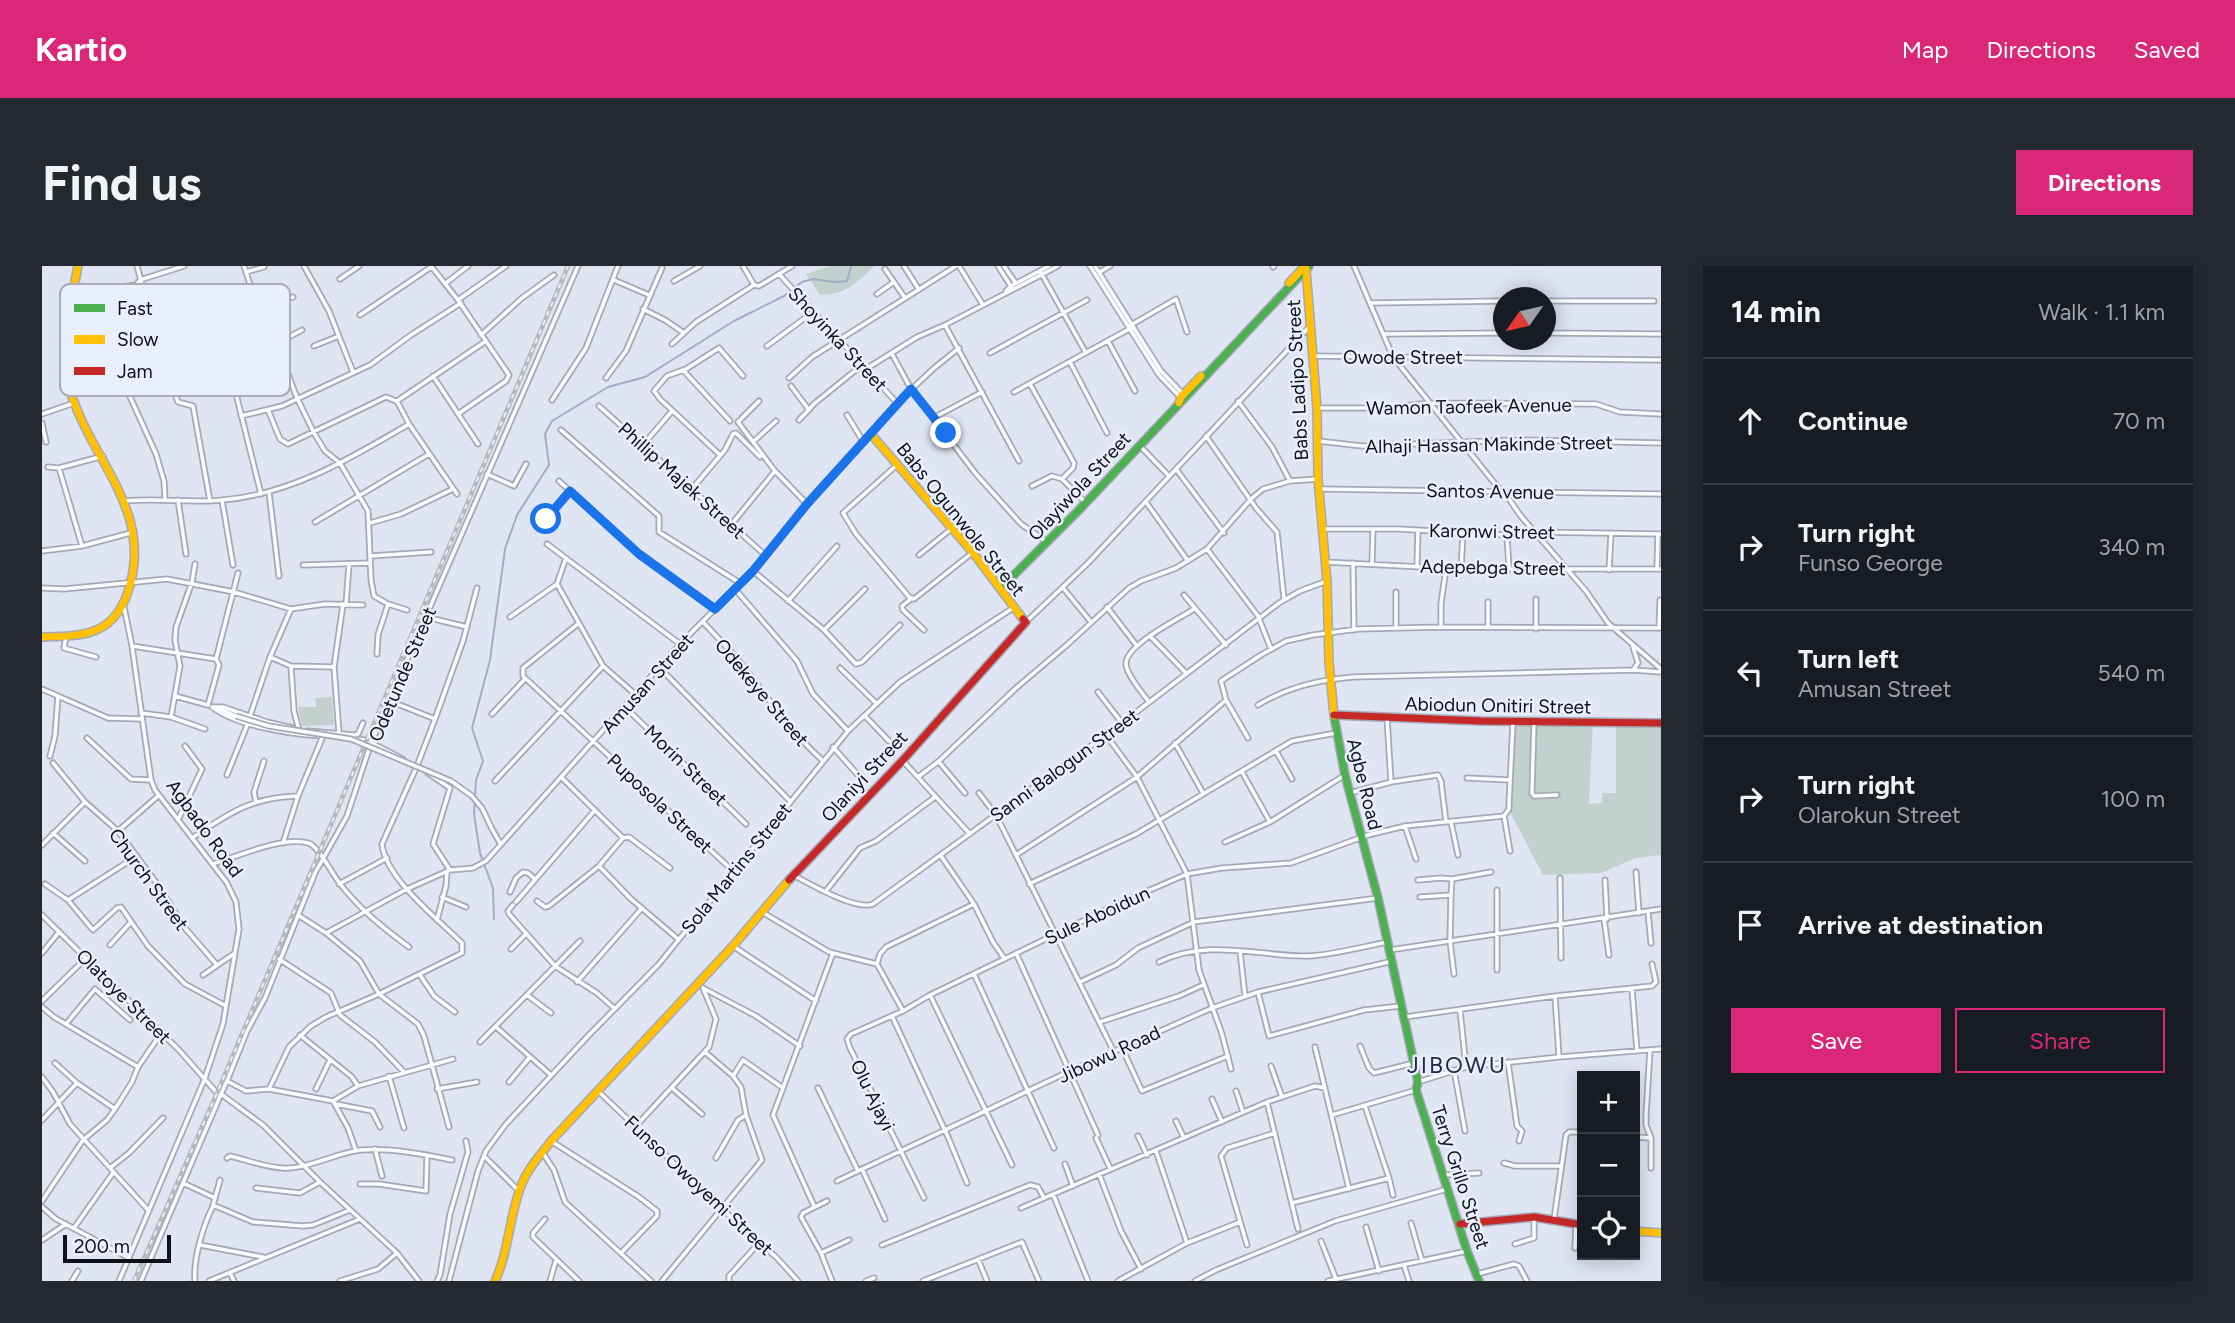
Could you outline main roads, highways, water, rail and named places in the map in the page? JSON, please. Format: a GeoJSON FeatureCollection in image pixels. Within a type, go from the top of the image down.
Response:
{"type":"FeatureCollection","features":[{"type":"Feature","properties":{"kind":"waterway"},"geometry":{"type":"LineString","coordinates":[[494,919],[493,888],[480,853],[474,814],[476,780],[483,761],[472,728],[490,660],[505,549],[517,515],[549,465],[545,434],[552,421],[608,387],[645,377],[734,321],[784,296],[802,282],[813,279],[847,281],[851,266]]}},
{"type":"Feature","properties":{"kind":"railway"},"geometry":{"type":"LineString","coordinates":[[134,1281],[217,1093],[568,266]]}},
{"type":"Feature","properties":{"kind":"district","name":"JIBOWU"},"geometry":{"type":"Point","coordinates":[1457,1065]}}]}
